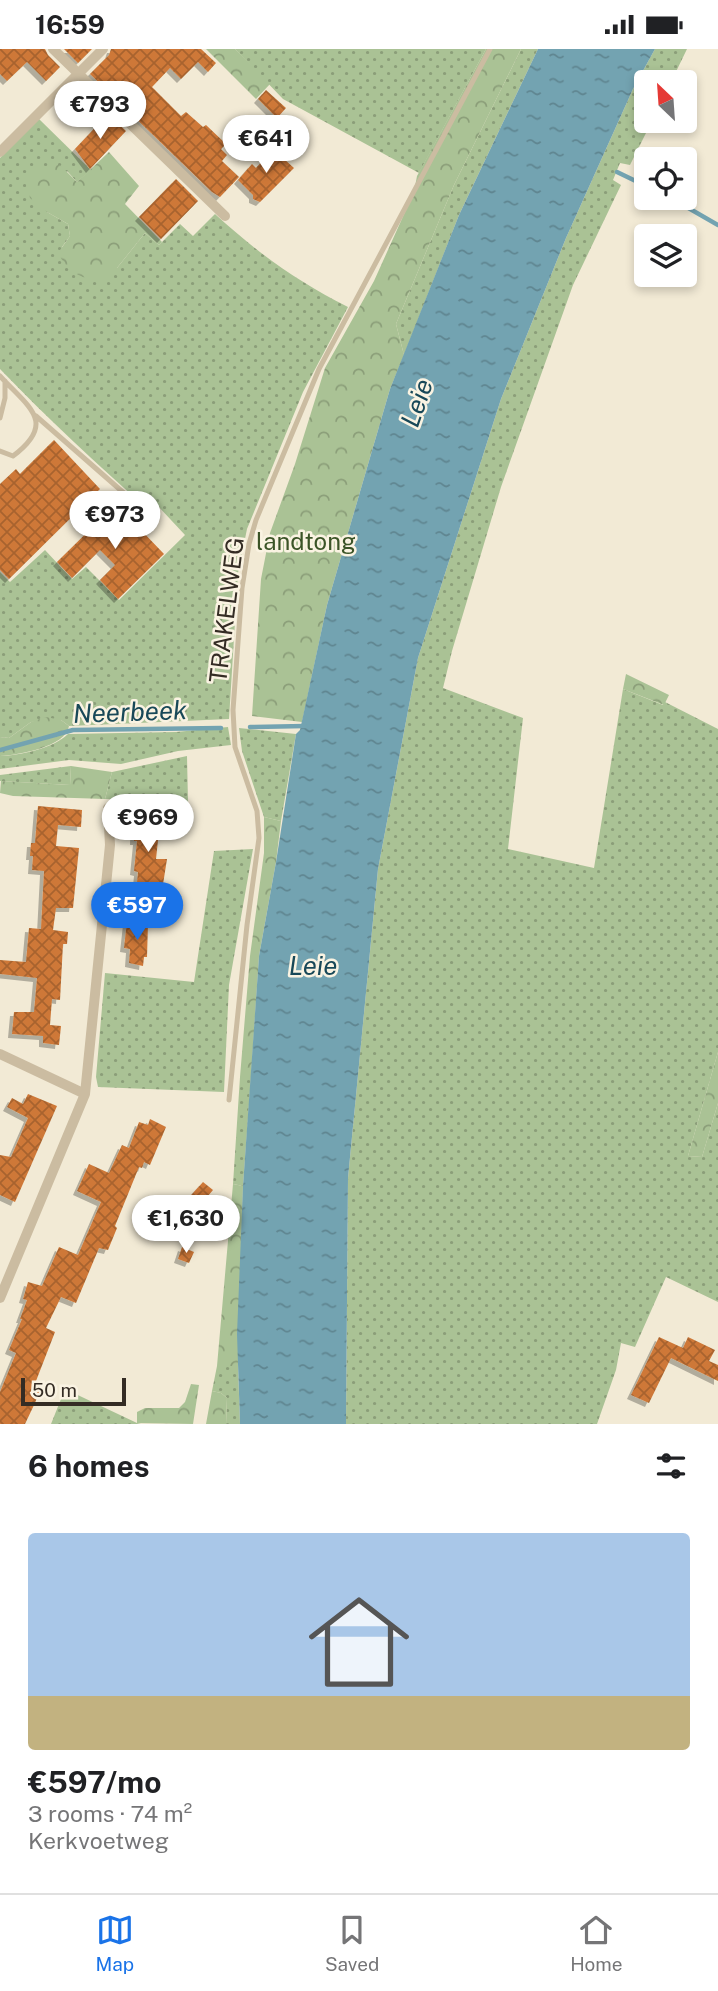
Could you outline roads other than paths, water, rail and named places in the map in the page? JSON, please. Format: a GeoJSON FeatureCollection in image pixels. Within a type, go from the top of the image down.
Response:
{"type":"FeatureCollection","features":[{"type":"Feature","properties":{"kind":"street"},"geometry":{"type":"LineString","coordinates":[[53,49],[225,216]]}},
{"type":"Feature","properties":{"kind":"street"},"geometry":{"type":"LineString","coordinates":[[0,152],[103,49]]}},
{"type":"Feature","properties":{"kind":"street"},"geometry":{"type":"LineString","coordinates":[[0,1298],[85,1094],[110,845],[108,808]]}},
{"type":"Feature","properties":{"kind":"street"},"geometry":{"type":"LineString","coordinates":[[0,1054],[85,1094]]}},
{"type":"Feature","properties":{"kind":"lane","name":"TRAKELWEG"},"geometry":{"type":"LineString","coordinates":[[229,1100],[247,925],[260,838],[257,811],[235,747],[233,710],[242,588],[249,544],[256,520],[319,369],[490,49]]}},
{"type":"Feature","properties":{"kind":"lane"},"geometry":{"type":"LineString","coordinates":[[2,379],[36,416],[141,509],[149,519],[143,526]]}},
{"type":"Feature","properties":{"kind":"lane"},"geometry":{"type":"LineString","coordinates":[[0,418],[5,398],[2,379]]}},
{"type":"Feature","properties":{"kind":"lane"},"geometry":{"type":"LineString","coordinates":[[0,451],[13,456],[24,448],[33,438],[37,427],[36,416]]}},
{"type":"Feature","properties":{"kind":"water","name":"Leie"},"geometry":{"type":"Polygon","coordinates":[[[538,49],[655,49],[643,70],[634,70],[634,87],[566,238],[501,399],[418,658],[378,869],[348,1178],[346,1424],[240,1424],[237,1334],[243,1186],[259,956],[296,734],[300,730],[327,605],[390,389],[459,215],[538,49]]]}},
{"type":"Feature","properties":{"kind":"waterway"},"geometry":{"type":"LineString","coordinates":[[617,172],[634,180]]}},
{"type":"Feature","properties":{"kind":"waterway"},"geometry":{"type":"LineString","coordinates":[[692,210],[718,225]]}},
{"type":"Feature","properties":{"kind":"waterway","name":"Neerbeek"},"geometry":{"type":"LineString","coordinates":[[250,727],[305,726]]}},
{"type":"Feature","properties":{"kind":"waterway","name":"Neerbeek"},"geometry":{"type":"LineString","coordinates":[[0,750],[73,730],[221,728]]}},
{"type":"Feature","properties":{"kind":"park label","name":"landtong"},"geometry":{"type":"Point","coordinates":[306,542]}}]}
